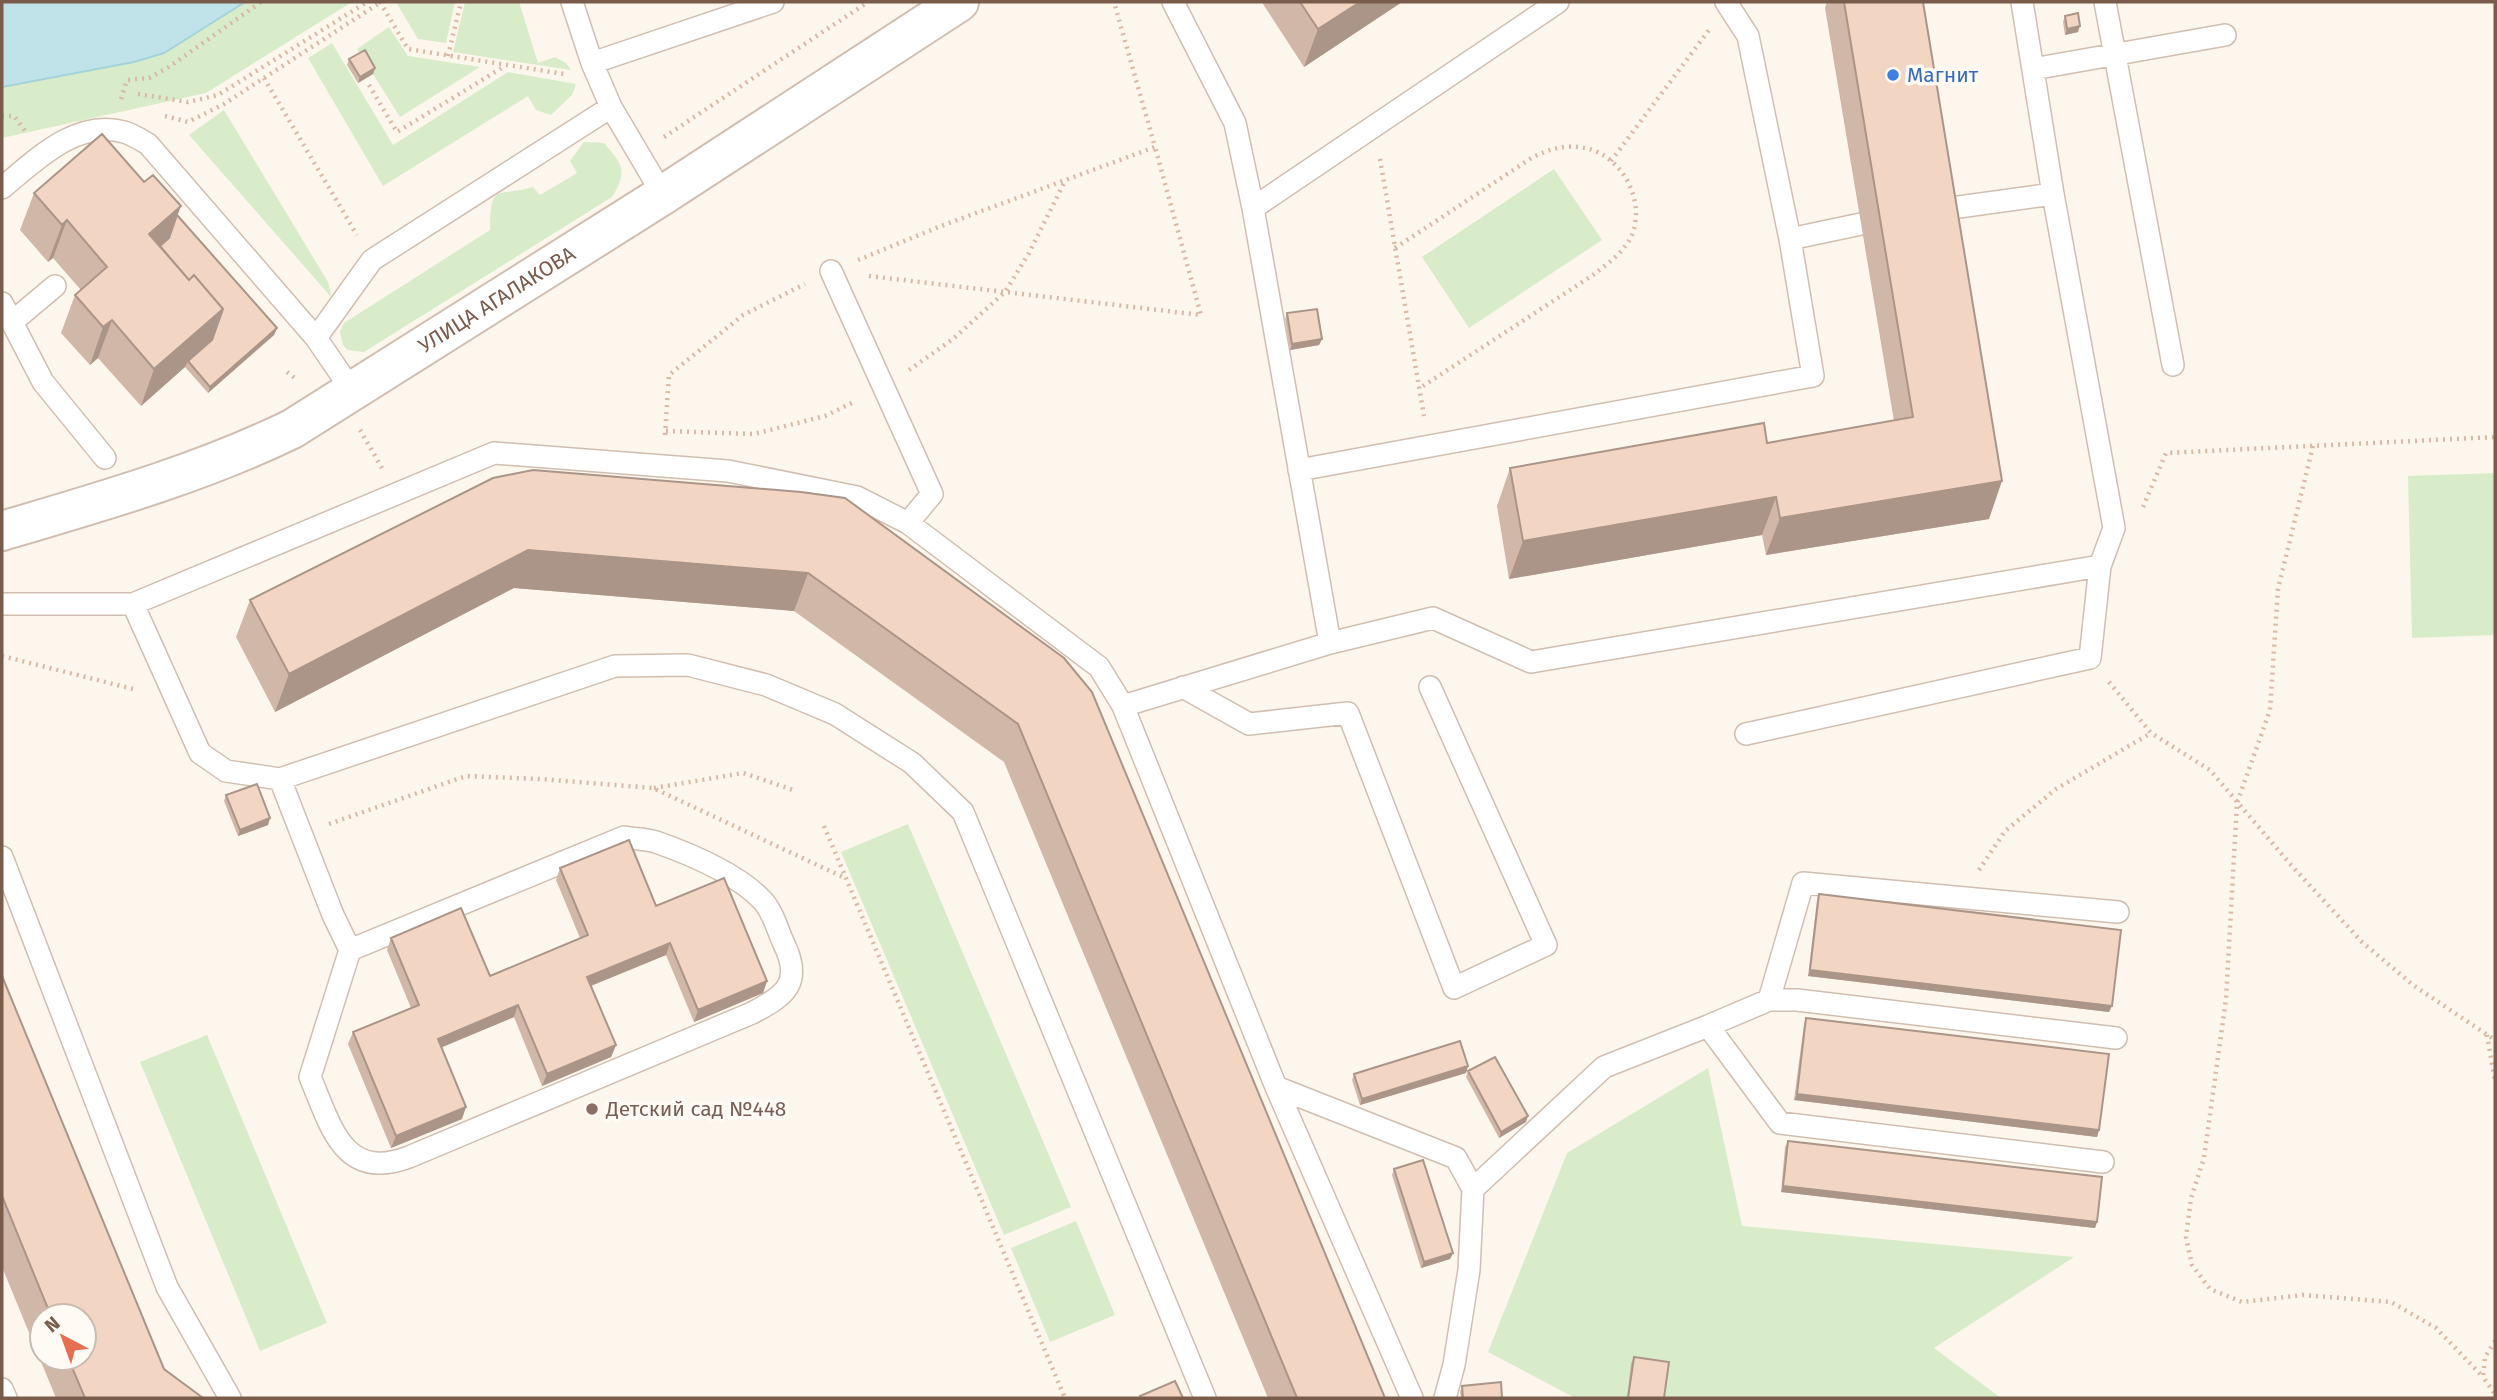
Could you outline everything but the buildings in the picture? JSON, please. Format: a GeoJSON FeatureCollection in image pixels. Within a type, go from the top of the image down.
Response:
{"type":"FeatureCollection","features":[{"type":"Feature","properties":{"kind":"street","name":"УЛИЦА АГАЛАКОВА"},"geometry":{"type":"LineString","coordinates":[[2,531],[137,491],[252,449],[292,429],[663,195],[959,2]]}},
{"type":"Feature","properties":{"kind":"lane"},"geometry":{"type":"LineString","coordinates":[[572,2],[611,107],[663,195]]}},
{"type":"Feature","properties":{"kind":"lane"},"geometry":{"type":"LineString","coordinates":[[596,71],[773,2]]}},
{"type":"Feature","properties":{"kind":"lane"},"geometry":{"type":"LineString","coordinates":[[1173,2],[1234,123],[1253,208],[1330,643]]}},
{"type":"Feature","properties":{"kind":"lane"},"geometry":{"type":"LineString","coordinates":[[1253,208],[1558,2]]}},
{"type":"Feature","properties":{"kind":"lane"},"geometry":{"type":"LineString","coordinates":[[1746,734],[2090,658],[2100,566],[2114,528],[2053,194],[2022,2]]}},
{"type":"Feature","properties":{"kind":"lane"},"geometry":{"type":"LineString","coordinates":[[2105,2],[2173,365]]}},
{"type":"Feature","properties":{"kind":"lane"},"geometry":{"type":"LineString","coordinates":[[1299,470],[1813,376],[1790,239],[1748,36],[1727,4]]}},
{"type":"Feature","properties":{"kind":"lane"},"geometry":{"type":"LineString","coordinates":[[2033,69],[2225,35]]}},
{"type":"Feature","properties":{"kind":"lane"},"geometry":{"type":"LineString","coordinates":[[316,338],[372,260],[611,107]]}},
{"type":"Feature","properties":{"kind":"lane"},"geometry":{"type":"LineString","coordinates":[[2,188],[53,146],[96,129],[125,132],[148,144],[316,338],[353,392]]}},
{"type":"Feature","properties":{"kind":"lane"},"geometry":{"type":"LineString","coordinates":[[1937,210],[2053,194]]}},
{"type":"Feature","properties":{"kind":"lane"},"geometry":{"type":"LineString","coordinates":[[1790,239],[1861,224]]}},
{"type":"Feature","properties":{"kind":"lane"},"geometry":{"type":"LineString","coordinates":[[831,271],[932,494],[908,523]]}},
{"type":"Feature","properties":{"kind":"lane"},"geometry":{"type":"LineString","coordinates":[[12,322],[55,286]]}},
{"type":"Feature","properties":{"kind":"lane"},"geometry":{"type":"LineString","coordinates":[[2,303],[43,382],[105,458]]}},
{"type":"Feature","properties":{"kind":"lane"},"geometry":{"type":"LineString","coordinates":[[2,604],[133,604],[494,453],[728,471],[857,497],[908,523],[1099,667],[1123,706],[1276,1087],[1412,1398]]}},
{"type":"Feature","properties":{"kind":"lane"},"geometry":{"type":"LineString","coordinates":[[1123,706],[1330,643],[1433,618],[1531,662],[2100,566]]}},
{"type":"Feature","properties":{"kind":"lane"},"geometry":{"type":"LineString","coordinates":[[133,604],[201,753],[226,771],[280,779],[615,666],[688,665],[766,685],[835,714],[912,763],[963,812],[1205,1398]]}},
{"type":"Feature","properties":{"kind":"lane"},"geometry":{"type":"LineString","coordinates":[[1183,687],[1250,724],[1348,713],[1454,988],[1546,945],[1430,687]]}},
{"type":"Feature","properties":{"kind":"lane"},"geometry":{"type":"LineString","coordinates":[[280,779],[333,915],[350,950],[310,1077],[335,1136],[352,1154],[370,1164],[390,1164],[409,1157],[752,1013],[776,1000],[790,985],[793,974],[789,953],[765,903],[746,885],[718,869],[654,841],[624,837],[350,950]]}},
{"type":"Feature","properties":{"kind":"lane"},"geometry":{"type":"LineString","coordinates":[[2,857],[167,1287],[230,1398]]}},
{"type":"Feature","properties":{"kind":"lane"},"geometry":{"type":"LineString","coordinates":[[1769,1000],[1803,883],[2119,912]]}},
{"type":"Feature","properties":{"kind":"lane"},"geometry":{"type":"LineString","coordinates":[[1473,1189],[1604,1067],[1769,1000],[1797,1000],[2116,1038]]}},
{"type":"Feature","properties":{"kind":"lane"},"geometry":{"type":"LineString","coordinates":[[1708,1026],[1780,1123],[2102,1162]]}},
{"type":"Feature","properties":{"kind":"lane"},"geometry":{"type":"LineString","coordinates":[[1276,1087],[1456,1158],[1473,1189],[1469,1270],[1454,1364],[1445,1398]]}},
{"type":"Feature","properties":{"kind":"lane"},"geometry":{"type":"LineString","coordinates":[[2,1389],[6,1398]]}},
{"type":"Feature","properties":{"kind":"path"},"geometry":{"type":"LineString","coordinates":[[120,104],[127,80],[149,78],[169,67],[259,2]]}},
{"type":"Feature","properties":{"kind":"path"},"geometry":{"type":"LineString","coordinates":[[138,94],[188,102],[218,95],[367,2]]}},
{"type":"Feature","properties":{"kind":"path"},"geometry":{"type":"LineString","coordinates":[[154,113],[188,122],[224,104],[380,2],[408,49],[506,65],[596,71]]}},
{"type":"Feature","properties":{"kind":"path"},"geometry":{"type":"LineString","coordinates":[[449,56],[461,2]]}},
{"type":"Feature","properties":{"kind":"path"},"geometry":{"type":"LineString","coordinates":[[638,154],[868,2]]}},
{"type":"Feature","properties":{"kind":"path"},"geometry":{"type":"LineString","coordinates":[[831,271],[1201,315],[1114,2]]}},
{"type":"Feature","properties":{"kind":"path"},"geometry":{"type":"LineString","coordinates":[[1611,161],[1727,4]]}},
{"type":"Feature","properties":{"kind":"path"},"geometry":{"type":"LineString","coordinates":[[369,85],[397,132],[506,65]]}},
{"type":"Feature","properties":{"kind":"path"},"geometry":{"type":"LineString","coordinates":[[264,78],[372,260]]}},
{"type":"Feature","properties":{"kind":"path"},"geometry":{"type":"LineString","coordinates":[[2,116],[14,116],[32,140]]}},
{"type":"Feature","properties":{"kind":"path"},"geometry":{"type":"LineString","coordinates":[[1374,125],[1428,448]]}},
{"type":"Feature","properties":{"kind":"path"},"geometry":{"type":"LineString","coordinates":[[657,465],[666,431],[669,374],[743,315],[831,271],[941,226],[1155,147]]}},
{"type":"Feature","properties":{"kind":"path"},"geometry":{"type":"LineString","coordinates":[[1395,248],[1533,157],[1551,148],[1585,148],[1597,152],[1611,161],[1625,176],[1633,196],[1636,218],[1631,236],[1620,253],[1594,275],[1420,388]]}},
{"type":"Feature","properties":{"kind":"path"},"geometry":{"type":"LineString","coordinates":[[2114,528],[2140,513],[2166,453],[2495,437]]}},
{"type":"Feature","properties":{"kind":"path"},"geometry":{"type":"LineString","coordinates":[[2313,446],[2278,589],[2270,710],[2237,803],[2226,999],[2204,1158],[2191,1198],[2186,1237],[2192,1265],[2210,1289],[2242,1302],[2303,1295],[2391,1303],[2436,1328],[2483,1377],[2495,1394]]}},
{"type":"Feature","properties":{"kind":"path"},"geometry":{"type":"LineString","coordinates":[[2,656],[178,701]]}},
{"type":"Feature","properties":{"kind":"path"},"geometry":{"type":"LineString","coordinates":[[2090,658],[2151,733],[2210,770],[2362,942],[2413,985],[2495,1040]]}},
{"type":"Feature","properties":{"kind":"path"},"geometry":{"type":"LineString","coordinates":[[1960,898],[2005,831],[2056,789],[2151,733]]}},
{"type":"Feature","properties":{"kind":"path"},"geometry":{"type":"LineString","coordinates":[[302,834],[466,776],[653,788],[743,773],[796,791]]}},
{"type":"Feature","properties":{"kind":"path"},"geometry":{"type":"LineString","coordinates":[[653,788],[846,878]]}},
{"type":"Feature","properties":{"kind":"path"},"geometry":{"type":"LineString","coordinates":[[824,826],[1065,1398]]}},
{"type":"Feature","properties":{"kind":"path"},"geometry":{"type":"LineString","coordinates":[[2486,1034],[2495,1081]]}},
{"type":"Feature","properties":{"kind":"path"},"geometry":{"type":"LineString","coordinates":[[2483,1377],[2485,1357],[2495,1341]]}},
{"type":"Feature","properties":{"kind":"green space"},"geometry":{"type":"Polygon","coordinates":[[[2,2],[352,2],[206,93],[2,138],[2,2]]]}},
{"type":"Feature","properties":{"kind":"green space"},"geometry":{"type":"Polygon","coordinates":[[[396,2],[455,2],[446,43],[418,39],[396,2]]]}},
{"type":"Feature","properties":{"kind":"green space"},"geometry":{"type":"Polygon","coordinates":[[[465,2],[519,2],[538,63],[555,57],[566,63],[571,70],[453,52],[465,2]]]}},
{"type":"Feature","properties":{"kind":"green space"},"geometry":{"type":"Polygon","coordinates":[[[389,27],[408,56],[480,67],[400,117],[357,49],[389,27]]]}},
{"type":"Feature","properties":{"kind":"green space"},"geometry":{"type":"Polygon","coordinates":[[[332,43],[393,145],[508,72],[576,84],[572,95],[551,115],[536,110],[528,96],[383,186],[308,58],[332,43]]]}},
{"type":"Feature","properties":{"kind":"green space"},"geometry":{"type":"Polygon","coordinates":[[[224,110],[328,282],[332,298],[189,135],[224,110]]]}},
{"type":"Feature","properties":{"kind":"green space"},"geometry":{"type":"Polygon","coordinates":[[[584,142],[604,143],[616,157],[622,174],[612,197],[364,352],[347,350],[340,332],[344,323],[490,230],[492,204],[498,194],[533,187],[540,195],[577,173],[570,161],[584,142]]]}},
{"type":"Feature","properties":{"kind":"green space"},"geometry":{"type":"Polygon","coordinates":[[[1554,169],[1602,240],[1469,328],[1422,257],[1554,169]]]}},
{"type":"Feature","properties":{"kind":"green space"},"geometry":{"type":"Polygon","coordinates":[[[2495,473],[2495,635],[2412,638],[2408,476],[2495,473]]]}},
{"type":"Feature","properties":{"kind":"green space"},"geometry":{"type":"Polygon","coordinates":[[[908,824],[1071,1207],[1004,1235],[841,852],[908,824]]]}},
{"type":"Feature","properties":{"kind":"green space"},"geometry":{"type":"Polygon","coordinates":[[[207,1035],[327,1323],[260,1351],[140,1062],[207,1035]]]}},
{"type":"Feature","properties":{"kind":"green space"},"geometry":{"type":"Polygon","coordinates":[[[1708,1068],[1742,1226],[2074,1257],[1934,1348],[2001,1398],[1575,1398],[1488,1352],[1567,1153],[1708,1068]]]}},
{"type":"Feature","properties":{"kind":"green space"},"geometry":{"type":"Polygon","coordinates":[[[1076,1221],[1115,1315],[1050,1342],[1011,1248],[1076,1221]]]}},
{"type":"Feature","properties":{"kind":"water"},"geometry":{"type":"Polygon","coordinates":[[[2,2],[245,2],[164,53],[134,62],[2,87],[2,2]]]}},
{"type":"Feature","properties":{"kind":"place","name":"Магнит"},"geometry":{"type":"Point","coordinates":[1893,75]}},
{"type":"Feature","properties":{"kind":"place","name":"Детский сад №448"},"geometry":{"type":"Point","coordinates":[592,1109]}}]}
